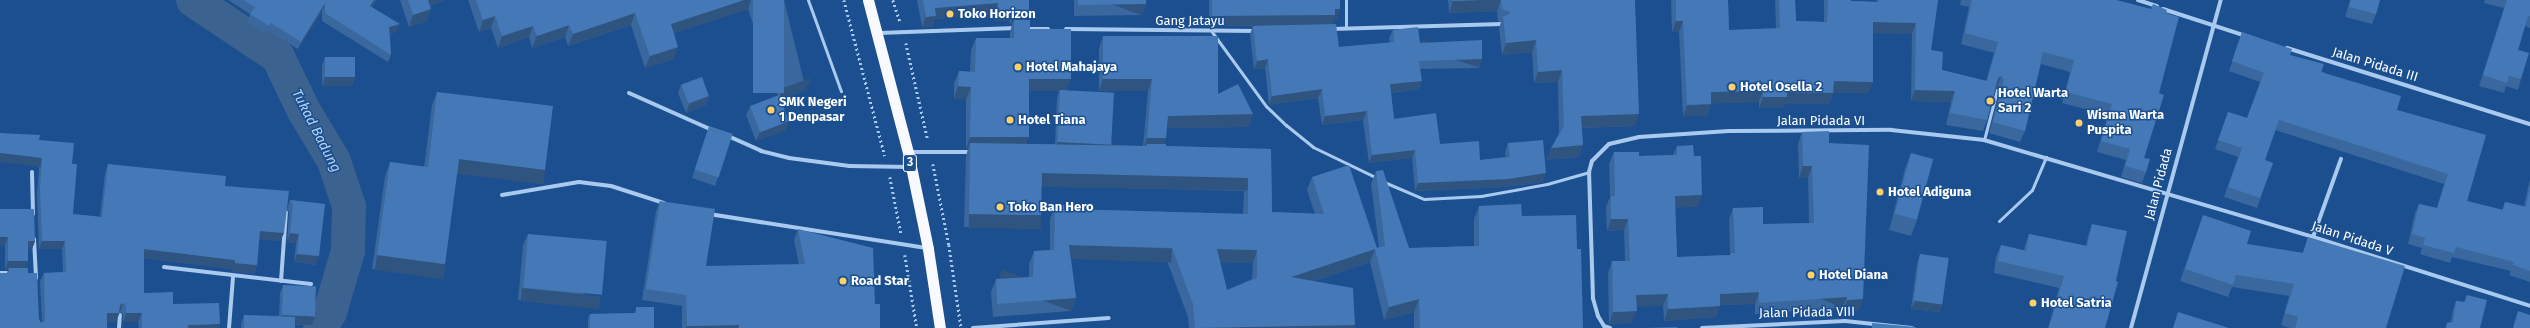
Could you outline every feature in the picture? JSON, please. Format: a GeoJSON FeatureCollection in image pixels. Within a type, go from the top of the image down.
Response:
{"type":"FeatureCollection","features":[{"type":"Feature","properties":{"kind":"highway","name":"3"},"geometry":{"type":"LineString","coordinates":[[868,0],[908,152],[928,249],[940,328]]}},
{"type":"Feature","properties":{"kind":"street"},"geometry":{"type":"LineString","coordinates":[[2138,0],[2251,37]]}},
{"type":"Feature","properties":{"kind":"street","name":"Jalan Pidada"},"geometry":{"type":"LineString","coordinates":[[2132,328],[2167,194],[2221,0]]}},
{"type":"Feature","properties":{"kind":"street"},"geometry":{"type":"LineString","coordinates":[[1323,29],[1502,24]]}},
{"type":"Feature","properties":{"kind":"street"},"geometry":{"type":"LineString","coordinates":[[878,34],[984,28],[1055,29]]}},
{"type":"Feature","properties":{"kind":"street","name":"Gang Jatayu"},"geometry":{"type":"LineString","coordinates":[[1062,29],[1212,32],[1259,30]]}},
{"type":"Feature","properties":{"kind":"street","name":"Jalan Pidada III"},"geometry":{"type":"LineString","coordinates":[[2281,47],[2530,124]]}},
{"type":"Feature","properties":{"kind":"street"},"geometry":{"type":"LineString","coordinates":[[629,93],[717,132]]}},
{"type":"Feature","properties":{"kind":"street","name":"Jalan Pidada VI"},"geometry":{"type":"LineString","coordinates":[[1610,328],[1604,326],[1598,316],[1593,298],[1589,172],[1592,161],[1609,144],[1639,137],[1729,132],[1891,130],[1984,140],[2046,157],[2167,194]]}},
{"type":"Feature","properties":{"kind":"street"},"geometry":{"type":"LineString","coordinates":[[724,135],[761,150],[789,158],[849,166],[911,167]]}},
{"type":"Feature","properties":{"kind":"street"},"geometry":{"type":"LineString","coordinates":[[908,152],[978,152]]}},
{"type":"Feature","properties":{"kind":"street"},"geometry":{"type":"LineString","coordinates":[[2314,237],[2341,159]]}},
{"type":"Feature","properties":{"kind":"street"},"geometry":{"type":"LineString","coordinates":[[32,172],[34,219]]}},
{"type":"Feature","properties":{"kind":"street"},"geometry":{"type":"LineString","coordinates":[[502,195],[579,182],[611,186],[667,204]]}},
{"type":"Feature","properties":{"kind":"street","name":"Jalan Pidada V"},"geometry":{"type":"LineString","coordinates":[[2167,194],[2314,237],[2530,306]]}},
{"type":"Feature","properties":{"kind":"street"},"geometry":{"type":"LineString","coordinates":[[281,281],[286,212]]}},
{"type":"Feature","properties":{"kind":"street"},"geometry":{"type":"LineString","coordinates":[[703,213],[928,249]]}},
{"type":"Feature","properties":{"kind":"street"},"geometry":{"type":"LineString","coordinates":[[34,234],[36,281]]}},
{"type":"Feature","properties":{"kind":"street"},"geometry":{"type":"LineString","coordinates":[[164,267],[233,277],[311,284]]}},
{"type":"Feature","properties":{"kind":"street"},"geometry":{"type":"LineString","coordinates":[[0,273],[14,273]]}},
{"type":"Feature","properties":{"kind":"street"},"geometry":{"type":"LineString","coordinates":[[29,273],[36,273]]}},
{"type":"Feature","properties":{"kind":"street"},"geometry":{"type":"LineString","coordinates":[[229,328],[233,277]]}},
{"type":"Feature","properties":{"kind":"street"},"geometry":{"type":"LineString","coordinates":[[119,328],[120,315]]}},
{"type":"Feature","properties":{"kind":"street"},"geometry":{"type":"LineString","coordinates":[[973,328],[1109,318]]}},
{"type":"Feature","properties":{"kind":"street","name":"Jalan Pidada VIII"},"geometry":{"type":"LineString","coordinates":[[1702,328],[1845,320],[1912,328]]}},
{"type":"Feature","properties":{"kind":"lane"},"geometry":{"type":"LineString","coordinates":[[808,0],[841,92]]}},
{"type":"Feature","properties":{"kind":"lane"},"geometry":{"type":"LineString","coordinates":[[1346,0],[1346,28]]}},
{"type":"Feature","properties":{"kind":"lane"},"geometry":{"type":"LineString","coordinates":[[1212,32],[1266,106],[1286,126],[1313,147],[1396,188],[1424,198],[1481,196],[1547,184],[1589,172]]}},
{"type":"Feature","properties":{"kind":"lane"},"geometry":{"type":"LineString","coordinates":[[1984,140],[1997,90]]}},
{"type":"Feature","properties":{"kind":"lane"},"geometry":{"type":"LineString","coordinates":[[1999,221],[2032,190],[2046,157]]}},
{"type":"Feature","properties":{"kind":"building"},"geometry":{"type":"Polygon","coordinates":[[[243,0],[374,0],[370,6],[400,24],[389,27],[391,55],[325,13],[325,3],[301,42],[271,23],[269,26],[250,14],[255,7],[243,0]]]}},
{"type":"Feature","properties":{"kind":"building"},"geometry":{"type":"Polygon","coordinates":[[[408,0],[428,0],[431,9],[413,15],[408,0]]]}},
{"type":"Feature","properties":{"kind":"building"},"geometry":{"type":"Polygon","coordinates":[[[476,0],[744,0],[671,24],[678,47],[650,56],[635,13],[573,34],[569,25],[537,36],[533,26],[502,36],[495,16],[483,20],[476,0]]]}},
{"type":"Feature","properties":{"kind":"building"},"geometry":{"type":"Polygon","coordinates":[[[753,0],[784,0],[784,93],[753,93],[753,0]]]}},
{"type":"Feature","properties":{"kind":"building"},"geometry":{"type":"Polygon","coordinates":[[[923,0],[1029,0],[1029,14],[1014,14],[1014,10],[998,10],[998,3],[935,8],[936,16],[926,17],[923,0]]]}},
{"type":"Feature","properties":{"kind":"building"},"geometry":{"type":"Polygon","coordinates":[[[1078,0],[1146,0],[1146,4],[1078,5],[1078,0]]]}},
{"type":"Feature","properties":{"kind":"building"},"geometry":{"type":"Polygon","coordinates":[[[1212,0],[1340,0],[1340,9],[1335,9],[1335,15],[1212,16],[1212,0]]]}},
{"type":"Feature","properties":{"kind":"building"},"geometry":{"type":"Polygon","coordinates":[[[1453,0],[1481,0],[1453,1],[1453,0]]]}},
{"type":"Feature","properties":{"kind":"building"},"geometry":{"type":"Polygon","coordinates":[[[1501,0],[1635,0],[1639,114],[1581,116],[1583,145],[1551,148],[1564,126],[1562,70],[1538,72],[1536,40],[1506,43],[1503,16],[1508,15],[1510,12],[1502,9],[1501,0]]]}},
{"type":"Feature","properties":{"kind":"building"},"geometry":{"type":"Polygon","coordinates":[[[1676,0],[1728,0],[1729,30],[1780,28],[1779,0],[1795,0],[1796,21],[1827,22],[1828,0],[1879,2],[1879,0],[1938,0],[1931,50],[1943,52],[1942,70],[1987,81],[1998,42],[1965,33],[1972,0],[2116,0],[2151,9],[2153,4],[2167,10],[2166,13],[2179,17],[2159,93],[2164,95],[2144,158],[2150,159],[2146,172],[2125,166],[2130,149],[2101,141],[2112,104],[2066,92],[2074,60],[2043,52],[2025,131],[1993,122],[2004,80],[2001,76],[1998,78],[1987,120],[1950,113],[1955,91],[1915,90],[1916,23],[1873,22],[1873,82],[1834,81],[1833,93],[1787,92],[1787,97],[1763,97],[1763,91],[1711,92],[1711,104],[1687,105],[1683,21],[1676,21],[1676,0]]]}},
{"type":"Feature","properties":{"kind":"building"},"geometry":{"type":"Polygon","coordinates":[[[2351,0],[2380,0],[2376,14],[2349,7],[2351,0]]]}},
{"type":"Feature","properties":{"kind":"building"},"geometry":{"type":"Polygon","coordinates":[[[2507,0],[2530,0],[2530,16],[2528,16],[2518,50],[2529,53],[2521,79],[2509,76],[2507,83],[2483,75],[2507,0]]]}},
{"type":"Feature","properties":{"kind":"building"},"geometry":{"type":"Polygon","coordinates":[[[1014,20],[1030,20],[1030,29],[1071,29],[1071,79],[1029,79],[1029,137],[970,137],[971,87],[958,86],[959,71],[975,72],[976,38],[1014,38],[1014,20]]]}},
{"type":"Feature","properties":{"kind":"building"},"geometry":{"type":"Polygon","coordinates":[[[1336,24],[1339,47],[1394,42],[1393,30],[1418,27],[1420,43],[1482,40],[1482,59],[1419,61],[1422,81],[1390,84],[1394,119],[1436,113],[1440,144],[1479,141],[1480,160],[1510,157],[1508,143],[1543,140],[1546,173],[1508,179],[1418,183],[1415,150],[1372,155],[1367,111],[1325,116],[1322,89],[1272,96],[1268,59],[1257,61],[1253,26],[1336,24]]]}},
{"type":"Feature","properties":{"kind":"building"},"geometry":{"type":"Polygon","coordinates":[[[2242,32],[2292,49],[2290,55],[2324,64],[2321,72],[2401,96],[2397,110],[2486,135],[2467,201],[2503,210],[2505,202],[2526,207],[2530,186],[2530,271],[2513,265],[2514,262],[2456,247],[2454,253],[2423,245],[2425,238],[2412,234],[2419,204],[2437,208],[2448,174],[2279,120],[2265,160],[2273,163],[2260,198],[2228,187],[2242,148],[2218,140],[2228,112],[2247,118],[2264,73],[2232,61],[2242,32]]]}},
{"type":"Feature","properties":{"kind":"building"},"geometry":{"type":"Polygon","coordinates":[[[1103,36],[1218,36],[1218,94],[1238,84],[1253,114],[1168,116],[1166,138],[1147,138],[1152,79],[1103,79],[1103,36]]]}},
{"type":"Feature","properties":{"kind":"building"},"geometry":{"type":"Polygon","coordinates":[[[325,57],[355,57],[355,77],[325,77],[325,57]]]}},
{"type":"Feature","properties":{"kind":"building"},"geometry":{"type":"Polygon","coordinates":[[[702,77],[709,96],[688,103],[681,85],[702,77]]]}},
{"type":"Feature","properties":{"kind":"building"},"geometry":{"type":"Polygon","coordinates":[[[1060,90],[1114,93],[1111,145],[1057,142],[1060,90]]]}},
{"type":"Feature","properties":{"kind":"building"},"geometry":{"type":"Polygon","coordinates":[[[437,92],[553,106],[545,170],[459,159],[445,264],[377,255],[390,162],[428,167],[437,92]]]}},
{"type":"Feature","properties":{"kind":"building"},"geometry":{"type":"Polygon","coordinates":[[[779,95],[789,121],[760,132],[750,106],[779,95]]]}},
{"type":"Feature","properties":{"kind":"building"},"geometry":{"type":"Polygon","coordinates":[[[709,126],[733,134],[719,177],[695,170],[709,126]]]}},
{"type":"Feature","properties":{"kind":"building"},"geometry":{"type":"Polygon","coordinates":[[[1829,131],[1829,143],[1869,145],[1863,299],[1847,300],[1847,297],[1759,303],[1759,292],[1720,294],[1720,306],[1668,309],[1668,294],[1636,295],[1637,311],[1613,312],[1612,261],[1630,261],[1628,219],[1611,219],[1611,196],[1615,196],[1614,152],[1639,152],[1639,156],[1677,155],[1677,146],[1693,145],[1694,156],[1701,156],[1702,195],[1675,196],[1677,257],[1731,255],[1731,253],[1735,253],[1733,208],[1763,207],[1763,224],[1814,223],[1812,166],[1803,166],[1802,132],[1829,131]]]}},
{"type":"Feature","properties":{"kind":"building"},"geometry":{"type":"Polygon","coordinates":[[[0,133],[40,135],[39,140],[74,143],[72,164],[77,164],[73,214],[102,217],[108,164],[226,176],[225,186],[289,191],[284,233],[260,231],[257,265],[235,263],[235,260],[144,249],[144,293],[173,292],[173,304],[219,303],[220,324],[188,325],[188,328],[142,328],[142,313],[126,313],[126,305],[123,303],[120,305],[119,313],[107,313],[107,328],[0,328],[0,273],[9,273],[9,268],[28,268],[28,273],[37,273],[39,319],[41,323],[45,321],[44,273],[66,272],[65,241],[42,241],[40,187],[42,158],[0,153],[0,133]]]}},
{"type":"Feature","properties":{"kind":"building"},"geometry":{"type":"Polygon","coordinates":[[[970,143],[1146,146],[1147,144],[1166,144],[1166,146],[1271,149],[1272,212],[1324,214],[1312,177],[1349,165],[1377,248],[1385,246],[1376,171],[1383,170],[1409,248],[1479,246],[1479,206],[1521,204],[1522,216],[1576,215],[1577,249],[1581,249],[1583,328],[1420,328],[1419,299],[1389,307],[1375,249],[1291,277],[1353,288],[1355,325],[1195,328],[1193,304],[1172,248],[1069,245],[1076,298],[997,304],[996,279],[1033,277],[1034,251],[1054,250],[1055,206],[1064,205],[1064,209],[1248,214],[1248,178],[1042,173],[1041,215],[969,214],[970,143]],[[1217,249],[1227,290],[1257,278],[1257,250],[1217,249]]]}},
{"type":"Feature","properties":{"kind":"building"},"geometry":{"type":"Polygon","coordinates":[[[1911,153],[1933,159],[1917,220],[1895,214],[1911,153]]]}},
{"type":"Feature","properties":{"kind":"building"},"geometry":{"type":"Polygon","coordinates":[[[290,200],[325,204],[319,256],[297,254],[299,234],[290,233],[293,204],[290,200]]]}},
{"type":"Feature","properties":{"kind":"building"},"geometry":{"type":"Polygon","coordinates":[[[660,201],[715,209],[706,266],[805,264],[798,229],[873,248],[875,304],[880,304],[880,328],[739,328],[739,325],[687,326],[686,295],[646,289],[660,201]]]}},
{"type":"Feature","properties":{"kind":"building"},"geometry":{"type":"Polygon","coordinates":[[[0,209],[34,209],[35,241],[28,241],[28,261],[8,261],[8,237],[0,237],[0,209]]]}},
{"type":"Feature","properties":{"kind":"building"},"geometry":{"type":"Polygon","coordinates":[[[2203,215],[2251,231],[2247,244],[2303,253],[2308,237],[2405,266],[2386,328],[2295,328],[2298,317],[2285,313],[2294,284],[2236,275],[2233,285],[2185,269],[2203,215]]]}},
{"type":"Feature","properties":{"kind":"building"},"geometry":{"type":"Polygon","coordinates":[[[2092,224],[2127,231],[2116,281],[2118,282],[2105,328],[2049,328],[2064,276],[1998,261],[2001,245],[2026,251],[2029,234],[2087,246],[2092,224]]]}},
{"type":"Feature","properties":{"kind":"building"},"geometry":{"type":"Polygon","coordinates":[[[528,234],[607,241],[602,295],[523,288],[528,234]]]}},
{"type":"Feature","properties":{"kind":"building"},"geometry":{"type":"Polygon","coordinates":[[[1920,254],[1949,258],[1942,305],[1913,301],[1920,254]]]}},
{"type":"Feature","properties":{"kind":"building"},"geometry":{"type":"Polygon","coordinates":[[[283,285],[316,286],[315,316],[282,315],[283,285]]]}},
{"type":"Feature","properties":{"kind":"building"},"geometry":{"type":"Polygon","coordinates":[[[2467,295],[2487,300],[2480,328],[2447,328],[2447,323],[2453,322],[2456,301],[2465,302],[2467,295]]]}},
{"type":"Feature","properties":{"kind":"building"},"geometry":{"type":"Polygon","coordinates":[[[636,307],[654,307],[654,328],[590,328],[590,314],[636,313],[636,307]]]}},
{"type":"Feature","properties":{"kind":"building"},"geometry":{"type":"Polygon","coordinates":[[[2518,311],[2530,315],[2530,328],[2513,328],[2518,311]]]}},
{"type":"Feature","properties":{"kind":"building"},"geometry":{"type":"Polygon","coordinates":[[[2178,312],[2229,328],[2173,328],[2178,312]]]}},
{"type":"Feature","properties":{"kind":"building"},"geometry":{"type":"Polygon","coordinates":[[[244,315],[295,317],[295,328],[244,328],[244,315]]]}},
{"type":"Feature","properties":{"kind":"building"},"geometry":{"type":"Polygon","coordinates":[[[1872,323],[1916,327],[1916,328],[1872,328],[1872,323]]]}},
{"type":"Feature","properties":{"kind":"building"},"geometry":{"type":"Polygon","coordinates":[[[1677,327],[1677,328],[1645,328],[1677,327]]]}},
{"type":"Feature","properties":{"kind":"waterway","name":"Tukad Badung"},"geometry":{"type":"LineString","coordinates":[[193,0],[278,57],[304,111],[334,161],[349,206],[348,251],[330,312],[320,328]]}},
{"type":"Feature","properties":{"kind":"place","name":"Toko Horizon"},"geometry":{"type":"Point","coordinates":[950,14]}},
{"type":"Feature","properties":{"kind":"place","name":"Hotel Mahajaya"},"geometry":{"type":"Point","coordinates":[1018,67]}},
{"type":"Feature","properties":{"kind":"place","name":"Hotel Osella 2"},"geometry":{"type":"Point","coordinates":[1732,87]}},
{"type":"Feature","properties":{"kind":"place","name":"Hotel Warta Sari 2"},"geometry":{"type":"Point","coordinates":[1990,101]}},
{"type":"Feature","properties":{"kind":"place","name":"SMK Negeri 1 Denpasar"},"geometry":{"type":"Point","coordinates":[771,110]}},
{"type":"Feature","properties":{"kind":"place","name":"Hotel Tiana"},"geometry":{"type":"Point","coordinates":[1010,120]}},
{"type":"Feature","properties":{"kind":"place","name":"Wisma Warta Puspita"},"geometry":{"type":"Point","coordinates":[2079,123]}},
{"type":"Feature","properties":{"kind":"place","name":"Hotel Adiguna"},"geometry":{"type":"Point","coordinates":[1880,192]}},
{"type":"Feature","properties":{"kind":"place","name":"Toko Ban Hero"},"geometry":{"type":"Point","coordinates":[1000,207]}},
{"type":"Feature","properties":{"kind":"place","name":"Hotel Diana"},"geometry":{"type":"Point","coordinates":[1811,275]}},
{"type":"Feature","properties":{"kind":"place","name":"Road Star"},"geometry":{"type":"Point","coordinates":[843,281]}},
{"type":"Feature","properties":{"kind":"place","name":"Hotel Satria"},"geometry":{"type":"Point","coordinates":[2033,303]}}]}
